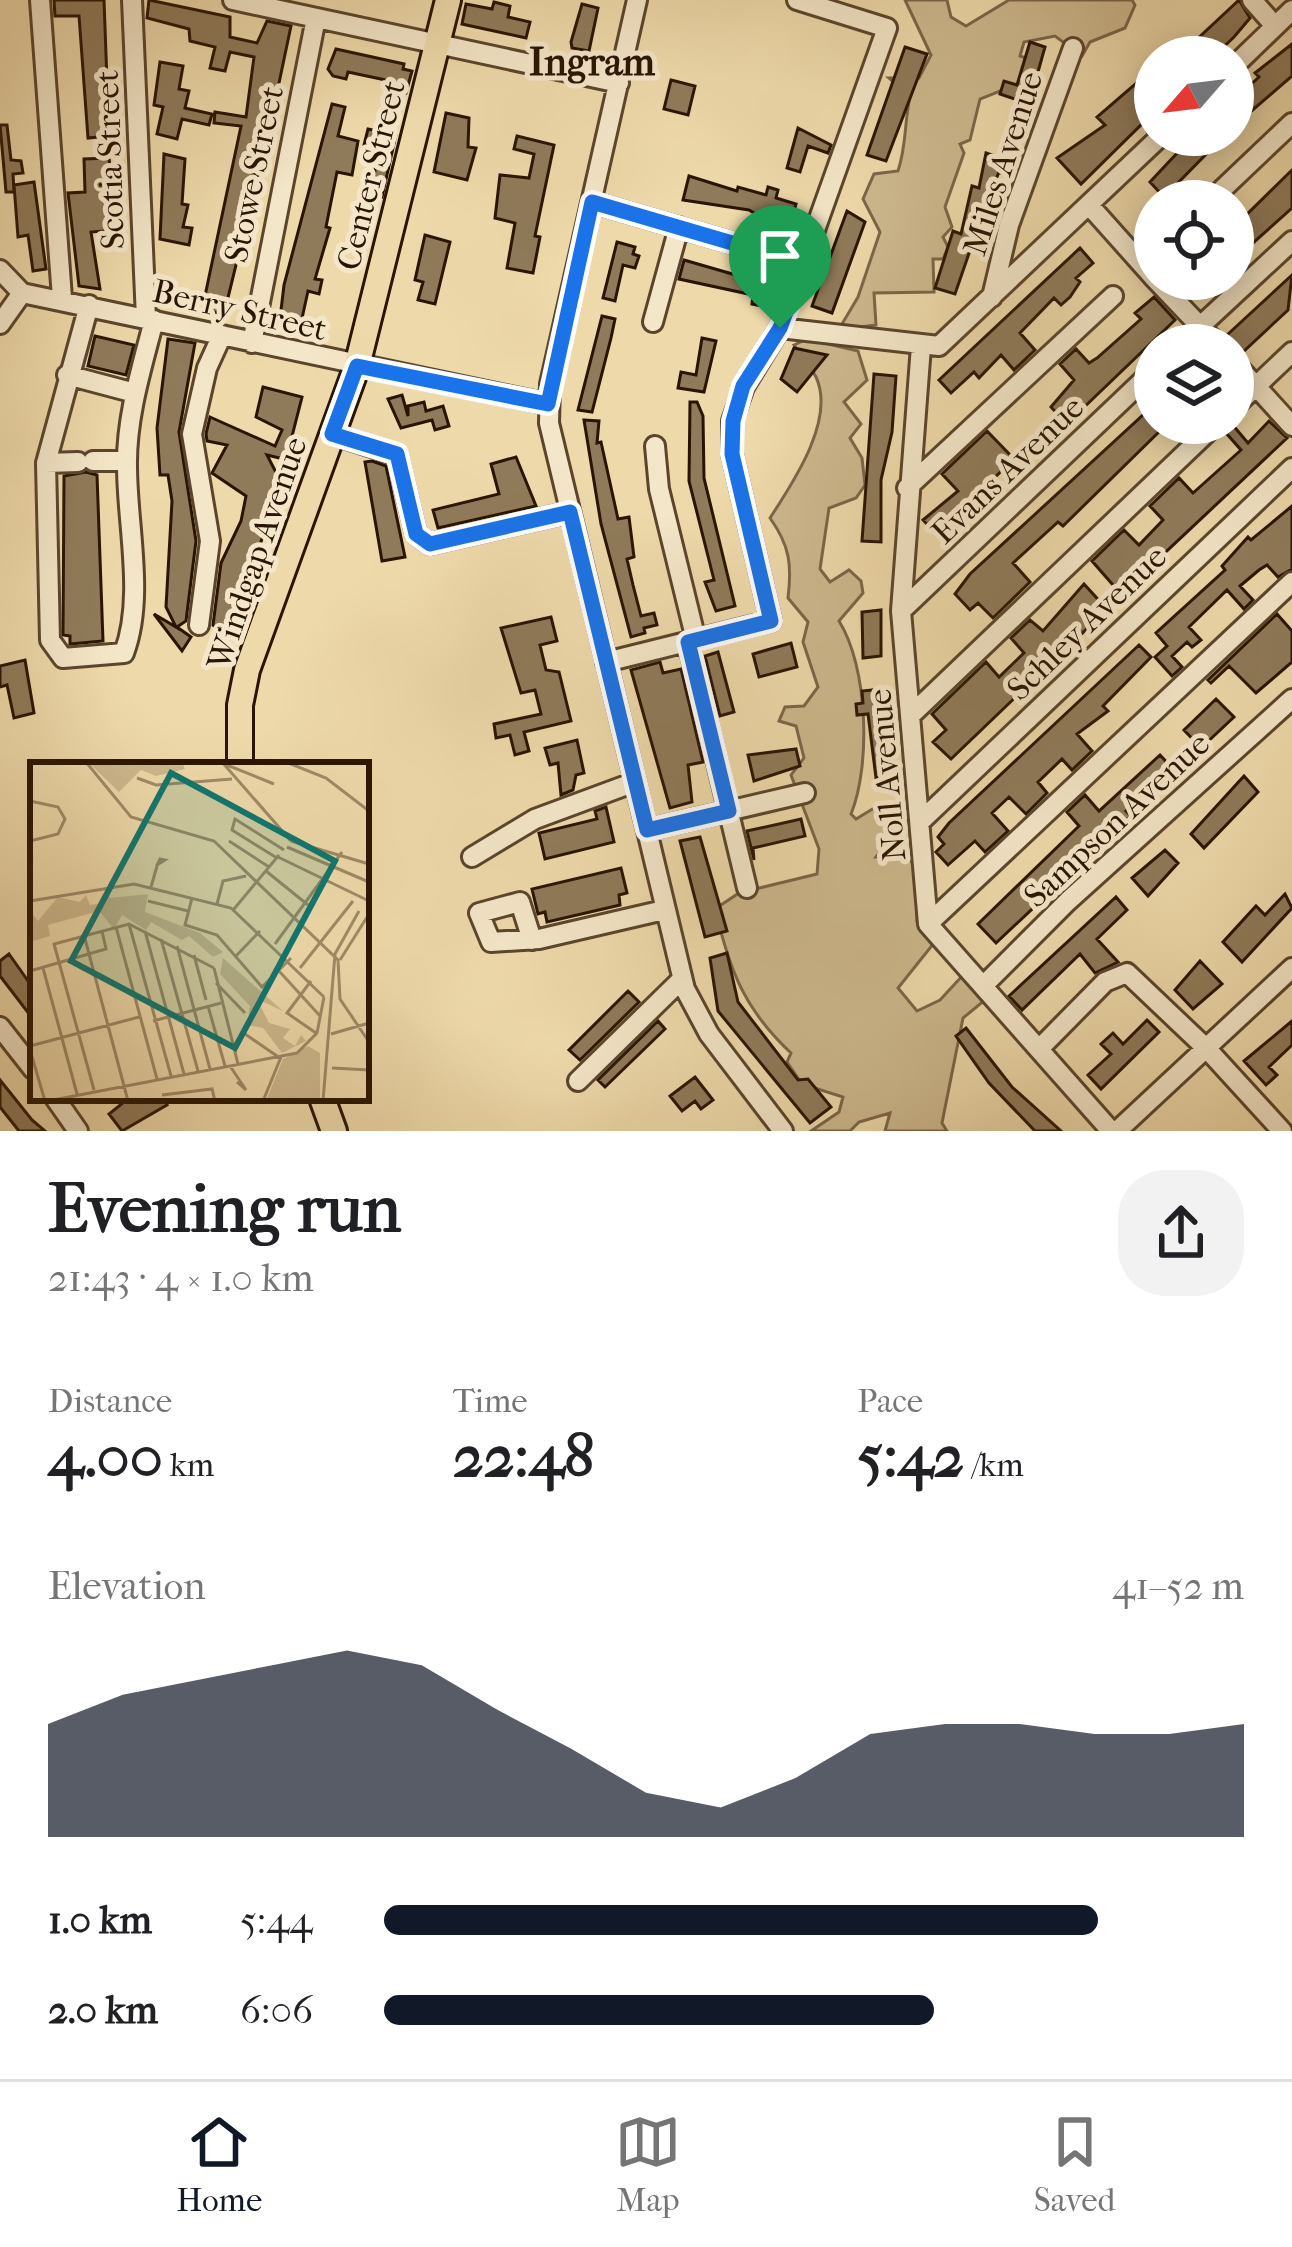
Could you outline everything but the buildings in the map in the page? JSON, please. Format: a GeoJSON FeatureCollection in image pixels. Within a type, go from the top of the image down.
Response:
{"type":"FeatureCollection","features":[{"type":"Feature","properties":{"kind":"main road","name":"Center Street"},"geometry":{"type":"LineString","coordinates":[[357,366],[448,0]]}},
{"type":"Feature","properties":{"kind":"main road","name":"Windgap Avenue"},"geometry":{"type":"LineString","coordinates":[[240,762],[240,705],[247,670],[357,366]]}},
{"type":"Feature","properties":{"kind":"main road"},"geometry":{"type":"LineString","coordinates":[[323,1101],[334,1131]]}},
{"type":"Feature","properties":{"kind":"street"},"geometry":{"type":"LineString","coordinates":[[40,0],[62,298]]}},
{"type":"Feature","properties":{"kind":"street","name":"Scotia Street"},"geometry":{"type":"LineString","coordinates":[[46,463],[50,640],[63,658],[116,656],[128,642],[132,615],[126,460],[150,319],[132,0]]}},
{"type":"Feature","properties":{"kind":"street"},"geometry":{"type":"LineString","coordinates":[[232,0],[619,83]]}},
{"type":"Feature","properties":{"kind":"street"},"geometry":{"type":"LineString","coordinates":[[637,0],[548,404],[682,979],[709,1034],[784,1131]]}},
{"type":"Feature","properties":{"kind":"street"},"geometry":{"type":"LineString","coordinates":[[607,662],[771,621],[732,437],[743,386],[780,328],[887,28],[797,0]]}},
{"type":"Feature","properties":{"kind":"street"},"geometry":{"type":"LineString","coordinates":[[1252,0],[1275,26]]}},
{"type":"Feature","properties":{"kind":"street"},"geometry":{"type":"LineString","coordinates":[[1254,46],[1292,10]]}},
{"type":"Feature","properties":{"kind":"street","name":"Stowe Street"},"geometry":{"type":"LineString","coordinates":[[252,343],[316,18]]}},
{"type":"Feature","properties":{"kind":"street","name":"Miles Avenue"},"geometry":{"type":"LineString","coordinates":[[992,297],[1009,225],[1073,48]]}},
{"type":"Feature","properties":{"kind":"street"},"geometry":{"type":"LineString","coordinates":[[1232,180],[1292,123]]}},
{"type":"Feature","properties":{"kind":"street"},"geometry":{"type":"LineString","coordinates":[[780,328],[939,346],[1140,156]]}},
{"type":"Feature","properties":{"kind":"street"},"geometry":{"type":"LineString","coordinates":[[592,202],[804,264]]}},
{"type":"Feature","properties":{"kind":"street"},"geometry":{"type":"LineString","coordinates":[[1089,205],[1134,251]]}},
{"type":"Feature","properties":{"kind":"street"},"geometry":{"type":"LineString","coordinates":[[653,322],[679,227]]}},
{"type":"Feature","properties":{"kind":"street"},"geometry":{"type":"LineString","coordinates":[[1203,324],[1292,241]]}},
{"type":"Feature","properties":{"kind":"street"},"geometry":{"type":"LineString","coordinates":[[0,269],[22,292],[0,324]]}},
{"type":"Feature","properties":{"kind":"street","name":"Berry Street"},"geometry":{"type":"LineString","coordinates":[[22,292],[548,404]]}},
{"type":"Feature","properties":{"kind":"street"},"geometry":{"type":"LineString","coordinates":[[907,488],[1113,296]]}},
{"type":"Feature","properties":{"kind":"street"},"geometry":{"type":"LineString","coordinates":[[1179,300],[1199,324]]}},
{"type":"Feature","properties":{"kind":"street"},"geometry":{"type":"LineString","coordinates":[[89,305],[46,463],[126,460]]}},
{"type":"Feature","properties":{"kind":"street"},"geometry":{"type":"LineString","coordinates":[[199,625],[210,541],[192,434],[207,368],[222,335]]}},
{"type":"Feature","properties":{"kind":"street","name":"Noll Avenue"},"geometry":{"type":"LineString","coordinates":[[920,346],[902,611],[928,924]]}},
{"type":"Feature","properties":{"kind":"street"},"geometry":{"type":"LineString","coordinates":[[1292,352],[1256,386],[1292,426]]}},
{"type":"Feature","properties":{"kind":"street"},"geometry":{"type":"LineString","coordinates":[[68,376],[135,393]]}},
{"type":"Feature","properties":{"kind":"street","name":"Evans Avenue"},"geometry":{"type":"LineString","coordinates":[[902,611],[1134,389]]}},
{"type":"Feature","properties":{"kind":"street"},"geometry":{"type":"LineString","coordinates":[[332,434],[397,454],[416,534],[430,544],[570,512]]}},
{"type":"Feature","properties":{"kind":"street"},"geometry":{"type":"LineString","coordinates":[[911,715],[1195,444]]}},
{"type":"Feature","properties":{"kind":"street"},"geometry":{"type":"LineString","coordinates":[[655,446],[659,489],[747,888]]}},
{"type":"Feature","properties":{"kind":"street","name":"Schley Avenue"},"geometry":{"type":"LineString","coordinates":[[922,820],[1292,467]]}},
{"type":"Feature","properties":{"kind":"street"},"geometry":{"type":"LineString","coordinates":[[1292,582],[928,924],[1114,1131],[1208,1050],[1292,968]]}},
{"type":"Feature","properties":{"kind":"street","name":"Sampson Avenue"},"geometry":{"type":"LineString","coordinates":[[983,986],[1068,901],[1292,699]]}},
{"type":"Feature","properties":{"kind":"street"},"geometry":{"type":"LineString","coordinates":[[472,857],[535,819],[635,782]]}},
{"type":"Feature","properties":{"kind":"street"},"geometry":{"type":"LineString","coordinates":[[647,830],[806,793]]}},
{"type":"Feature","properties":{"kind":"street"},"geometry":{"type":"LineString","coordinates":[[532,940],[664,910]]}},
{"type":"Feature","properties":{"kind":"street"},"geometry":{"type":"LineString","coordinates":[[1039,1049],[1105,982],[1126,973],[1208,1050],[1282,1131]]}},
{"type":"Feature","properties":{"kind":"street"},"geometry":{"type":"LineString","coordinates":[[578,1081],[682,979]]}},
{"type":"Feature","properties":{"kind":"street"},"geometry":{"type":"LineString","coordinates":[[0,1027],[30,1065]]}},
{"type":"Feature","properties":{"kind":"street"},"geometry":{"type":"LineString","coordinates":[[66,1102],[78,1131]]}},
{"type":"Feature","properties":{"kind":"shaded area"},"geometry":{"type":"Polygon","coordinates":[[[905,0],[947,0],[951,17],[966,26],[1009,0],[1132,0],[1135,5],[1125,28],[1090,42],[1082,56],[1055,36],[1024,42],[1020,56],[1035,61],[1035,77],[980,99],[970,140],[960,144],[964,153],[945,207],[952,227],[943,237],[948,247],[943,259],[933,259],[934,292],[874,293],[876,325],[851,328],[842,324],[858,297],[880,232],[863,199],[874,174],[898,171],[903,152],[910,97],[889,78],[919,78],[931,55],[905,0]]]}},
{"type":"Feature","properties":{"kind":"shaded area"},"geometry":{"type":"Polygon","coordinates":[[[807,339],[858,351],[867,380],[844,402],[861,424],[850,438],[862,458],[865,485],[856,498],[829,508],[820,569],[830,582],[849,570],[861,581],[863,593],[839,621],[856,664],[863,716],[862,770],[851,814],[856,819],[879,805],[910,814],[876,857],[903,856],[920,867],[917,922],[934,943],[898,988],[917,1011],[940,1000],[964,974],[997,990],[963,1018],[942,1123],[947,1131],[885,1131],[890,1113],[859,1122],[850,1131],[811,1131],[839,1112],[843,1097],[802,1084],[787,1062],[791,1053],[761,1021],[741,988],[715,909],[739,893],[817,874],[819,849],[791,775],[804,758],[796,726],[779,721],[785,707],[804,706],[818,687],[803,642],[808,622],[788,598],[788,556],[770,518],[816,432],[821,394],[816,377],[794,345],[807,339]]]}},
{"type":"Feature","properties":{"kind":"district","name":"Ingram"},"geometry":{"type":"Point","coordinates":[592,61]}},
{"type":"Feature","properties":{"kind":"route"},"geometry":{"type":"LineString","coordinates":[[592,202],[804,264],[780,328],[743,386],[733,421],[732,454],[771,621],[688,642],[729,811],[647,830],[570,512],[430,544],[416,534],[397,454],[332,434],[357,366],[379,366],[548,404],[592,202]]}}]}
